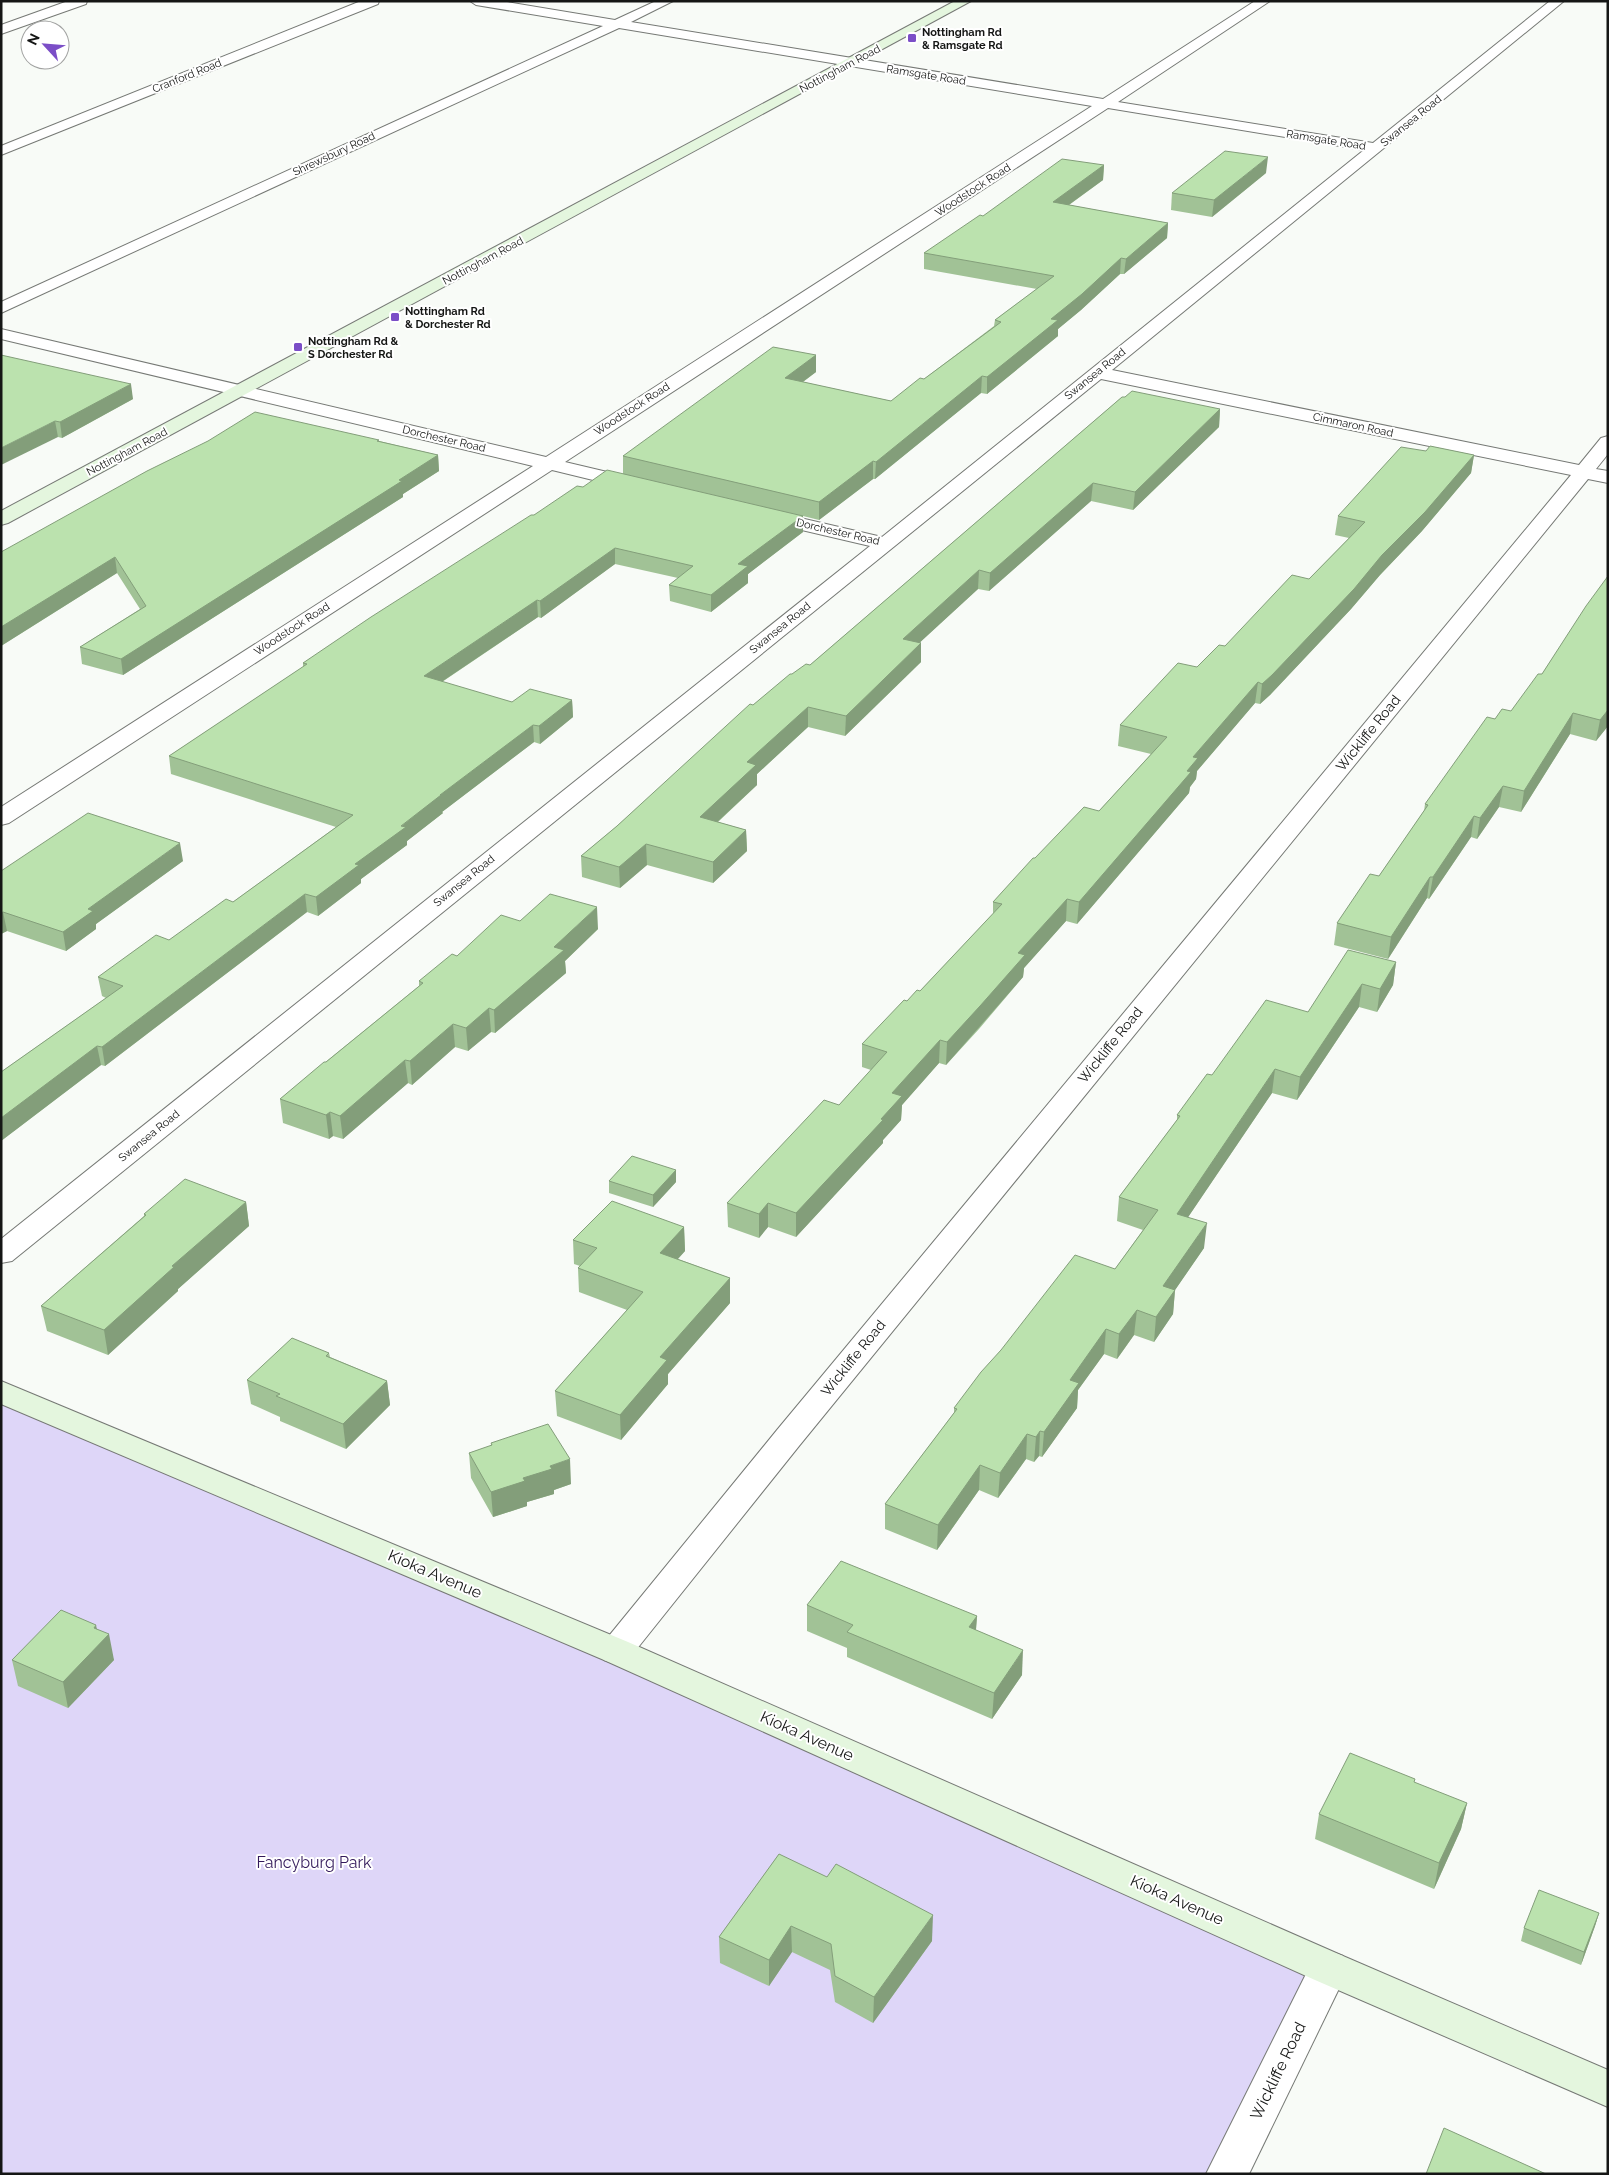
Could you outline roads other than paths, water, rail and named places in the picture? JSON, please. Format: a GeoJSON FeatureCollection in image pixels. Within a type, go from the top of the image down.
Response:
{"type":"FeatureCollection","features":[{"type":"Feature","properties":{"kind":"street"},"geometry":{"type":"LineString","coordinates":[[1,30],[81,1]]}},
{"type":"Feature","properties":{"kind":"street","name":"Cranford Road"},"geometry":{"type":"LineString","coordinates":[[1,151],[373,1]]}},
{"type":"Feature","properties":{"kind":"street","name":"Ramsgate Road"},"geometry":{"type":"LineString","coordinates":[[476,1],[1377,148]]}},
{"type":"Feature","properties":{"kind":"street","name":"Shrewsbury Road"},"geometry":{"type":"LineString","coordinates":[[1,308],[667,1]]}},
{"type":"Feature","properties":{"kind":"street","name":"Nottingham Road"},"geometry":{"type":"LineString","coordinates":[[1,519],[965,1]]}},
{"type":"Feature","properties":{"kind":"street","name":"Woodstock Road"},"geometry":{"type":"LineString","coordinates":[[1,818],[1264,1]]}},
{"type":"Feature","properties":{"kind":"street","name":"Swansea Road"},"geometry":{"type":"LineString","coordinates":[[1,1254],[401,931],[886,544],[1558,1]]}},
{"type":"Feature","properties":{"kind":"street","name":"Dorchester Road"},"geometry":{"type":"LineString","coordinates":[[1,334],[654,489]]}},
{"type":"Feature","properties":{"kind":"street","name":"Cimmaron Road"},"geometry":{"type":"LineString","coordinates":[[1098,373],[1596,475]]}},
{"type":"Feature","properties":{"kind":"street","name":"Wickliffe Road"},"geometry":{"type":"LineString","coordinates":[[616,1651],[800,1422],[1596,475],[1608,442]]}},
{"type":"Feature","properties":{"kind":"street","name":"Dorchester Road"},"geometry":{"type":"LineString","coordinates":[[749,512],[886,544]]}},
{"type":"Feature","properties":{"kind":"street","name":"Kioka Avenue"},"geometry":{"type":"LineString","coordinates":[[1,1392],[616,1651],[1329,1968],[1608,2089]]}},
{"type":"Feature","properties":{"kind":"street","name":"Wickliffe Road"},"geometry":{"type":"LineString","coordinates":[[1227,2174],[1329,1968]]}},
{"type":"Feature","properties":{"kind":"place","name":"Nottingham Rd & Ramsgate Rd"},"geometry":{"type":"Point","coordinates":[912,38]}},
{"type":"Feature","properties":{"kind":"place","name":"Nottingham Rd & Dorchester Rd"},"geometry":{"type":"Point","coordinates":[395,317]}},
{"type":"Feature","properties":{"kind":"place","name":"Nottingham Rd & S Dorchester Rd"},"geometry":{"type":"Point","coordinates":[298,347]}},
{"type":"Feature","properties":{"kind":"park label","name":"Fancyburg Park"},"geometry":{"type":"Point","coordinates":[314,1862]}}]}
